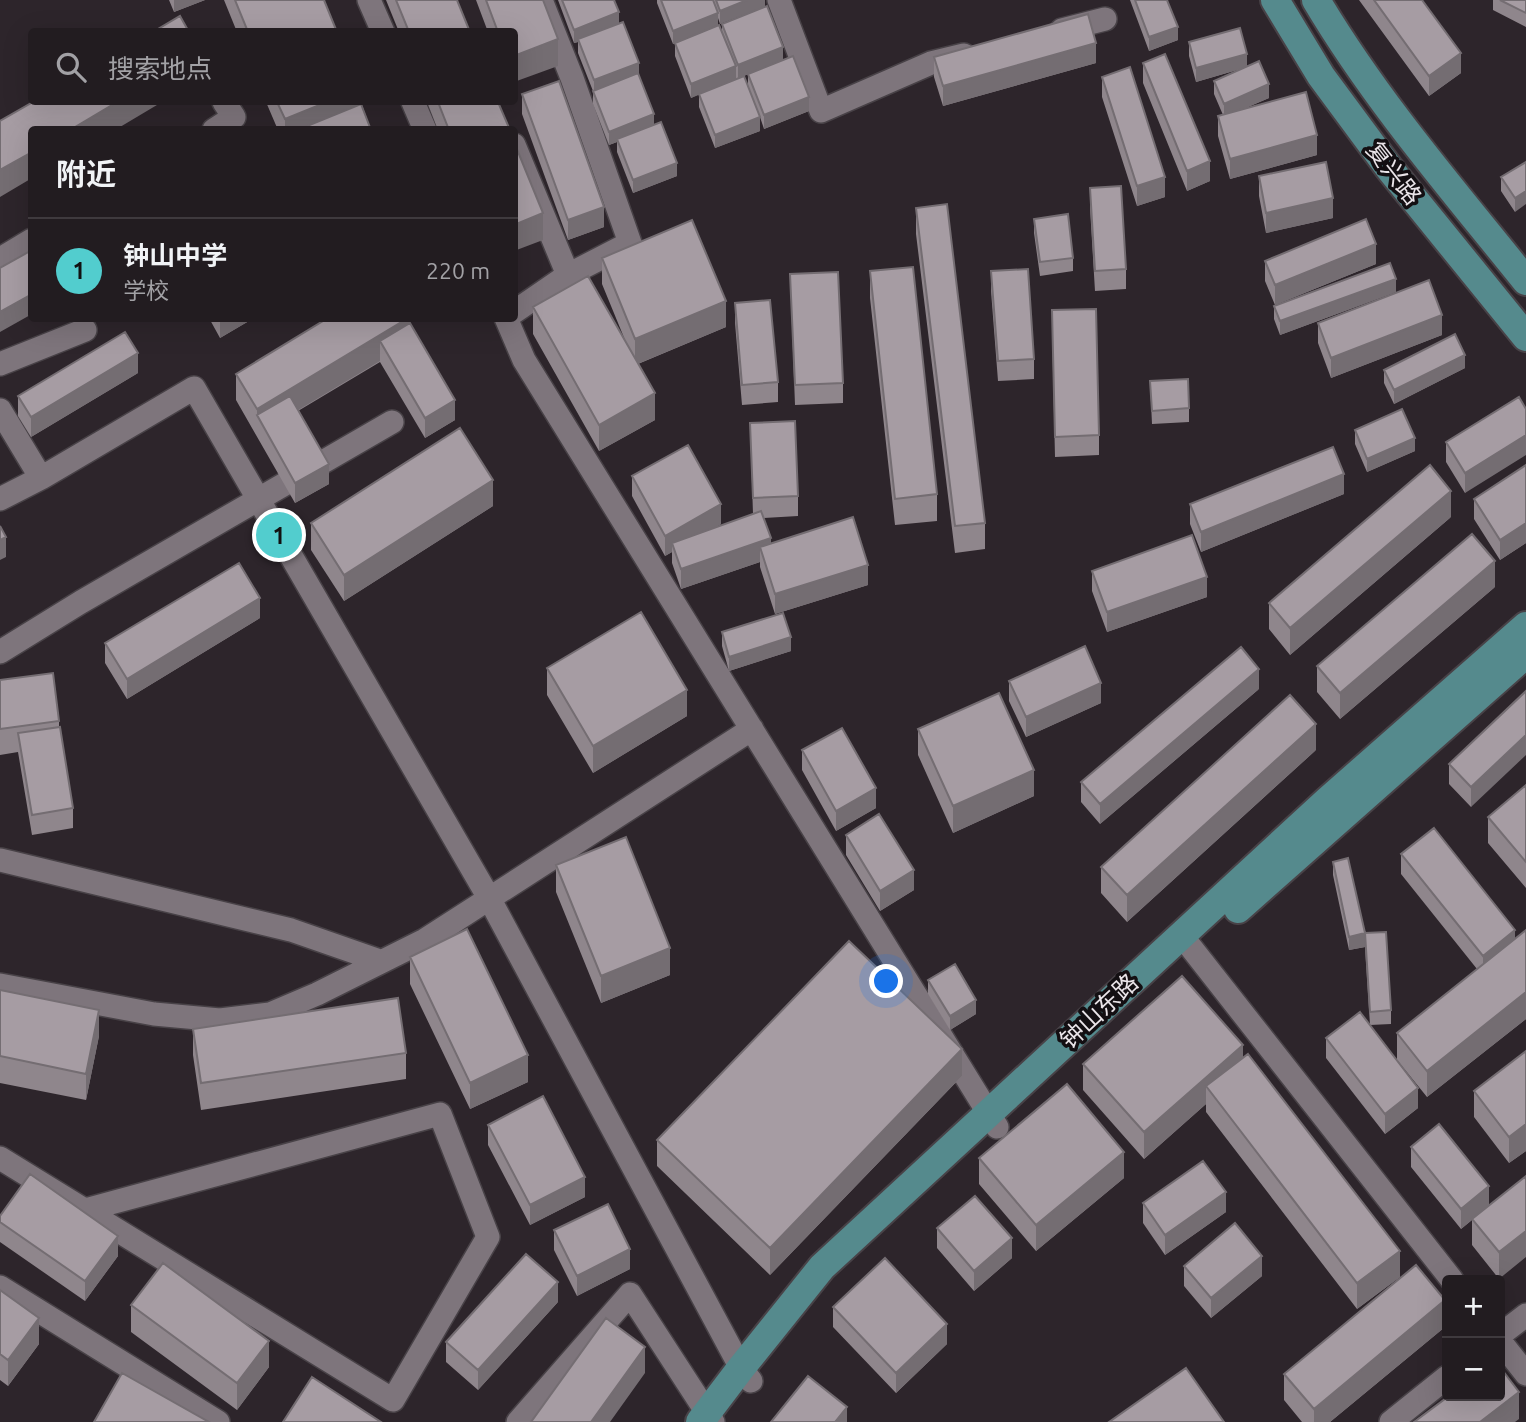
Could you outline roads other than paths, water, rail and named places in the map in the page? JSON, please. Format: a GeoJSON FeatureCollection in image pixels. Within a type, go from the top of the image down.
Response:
{"type":"FeatureCollection","features":[{"type":"Feature","properties":{"kind":"main road","name":"复兴路"},"geometry":{"type":"LineString","coordinates":[[1275,0],[1321,76],[1389,168],[1526,337]]}},
{"type":"Feature","properties":{"kind":"main road","name":"复兴路"},"geometry":{"type":"LineString","coordinates":[[1316,0],[1351,56],[1417,146],[1526,281]]}},
{"type":"Feature","properties":{"kind":"main road","name":"钟山东路"},"geometry":{"type":"LineString","coordinates":[[1187,942],[1327,801],[1526,626]]}},
{"type":"Feature","properties":{"kind":"main road","name":"钟山东路"},"geometry":{"type":"LineString","coordinates":[[710,1420],[822,1267],[993,1120],[1187,942],[1526,654]]}},
{"type":"Feature","properties":{"kind":"street"},"geometry":{"type":"LineString","coordinates":[[369,0],[381,28]]}},
{"type":"Feature","properties":{"kind":"street"},"geometry":{"type":"LineString","coordinates":[[518,309],[568,275],[630,243],[572,78],[541,0]]}},
{"type":"Feature","properties":{"kind":"street"},"geometry":{"type":"LineString","coordinates":[[779,0],[821,111],[931,63],[985,50]]}},
{"type":"Feature","properties":{"kind":"street"},"geometry":{"type":"LineString","coordinates":[[1038,36],[1105,19]]}},
{"type":"Feature","properties":{"kind":"street"},"geometry":{"type":"LineString","coordinates":[[220,126],[234,117],[227,105]]}},
{"type":"Feature","properties":{"kind":"street"},"geometry":{"type":"LineString","coordinates":[[414,105],[423,126]]}},
{"type":"Feature","properties":{"kind":"street"},"geometry":{"type":"LineString","coordinates":[[518,155],[568,275]]}},
{"type":"Feature","properties":{"kind":"street"},"geometry":{"type":"LineString","coordinates":[[0,259],[28,242]]}},
{"type":"Feature","properties":{"kind":"street"},"geometry":{"type":"LineString","coordinates":[[508,322],[524,360],[993,1120]]}},
{"type":"Feature","properties":{"kind":"street"},"geometry":{"type":"LineString","coordinates":[[0,364],[85,330]]}},
{"type":"Feature","properties":{"kind":"street"},"geometry":{"type":"LineString","coordinates":[[0,499],[41,478],[194,388],[489,898],[746,1374]]}},
{"type":"Feature","properties":{"kind":"street"},"geometry":{"type":"LineString","coordinates":[[0,410],[41,478]]}},
{"type":"Feature","properties":{"kind":"street"},"geometry":{"type":"LineString","coordinates":[[0,652],[81,602],[393,422]]}},
{"type":"Feature","properties":{"kind":"street"},"geometry":{"type":"LineString","coordinates":[[0,985],[154,1014],[220,1020],[270,1014],[317,995],[425,940],[752,729]]}},
{"type":"Feature","properties":{"kind":"street"},"geometry":{"type":"LineString","coordinates":[[0,860],[291,930],[380,961]]}},
{"type":"Feature","properties":{"kind":"street"},"geometry":{"type":"LineString","coordinates":[[1187,942],[1448,1275]]}},
{"type":"Feature","properties":{"kind":"street"},"geometry":{"type":"LineString","coordinates":[[0,1158],[393,1400],[488,1237],[440,1114],[85,1210]]}},
{"type":"Feature","properties":{"kind":"street"},"geometry":{"type":"LineString","coordinates":[[0,1287],[218,1422]]}},
{"type":"Feature","properties":{"kind":"street"},"geometry":{"type":"LineString","coordinates":[[518,1422],[630,1294],[710,1420]]}},
{"type":"Feature","properties":{"kind":"street"},"geometry":{"type":"LineString","coordinates":[[1505,1331],[1526,1315]]}},
{"type":"Feature","properties":{"kind":"street"},"geometry":{"type":"LineString","coordinates":[[1505,1347],[1526,1374]]}},
{"type":"Feature","properties":{"kind":"street"},"geometry":{"type":"LineString","coordinates":[[1391,1422],[1442,1381]]}},
{"type":"Feature","properties":{"kind":"place","name":"钟山中学"},"geometry":{"type":"Point","coordinates":[279,535]}}]}
